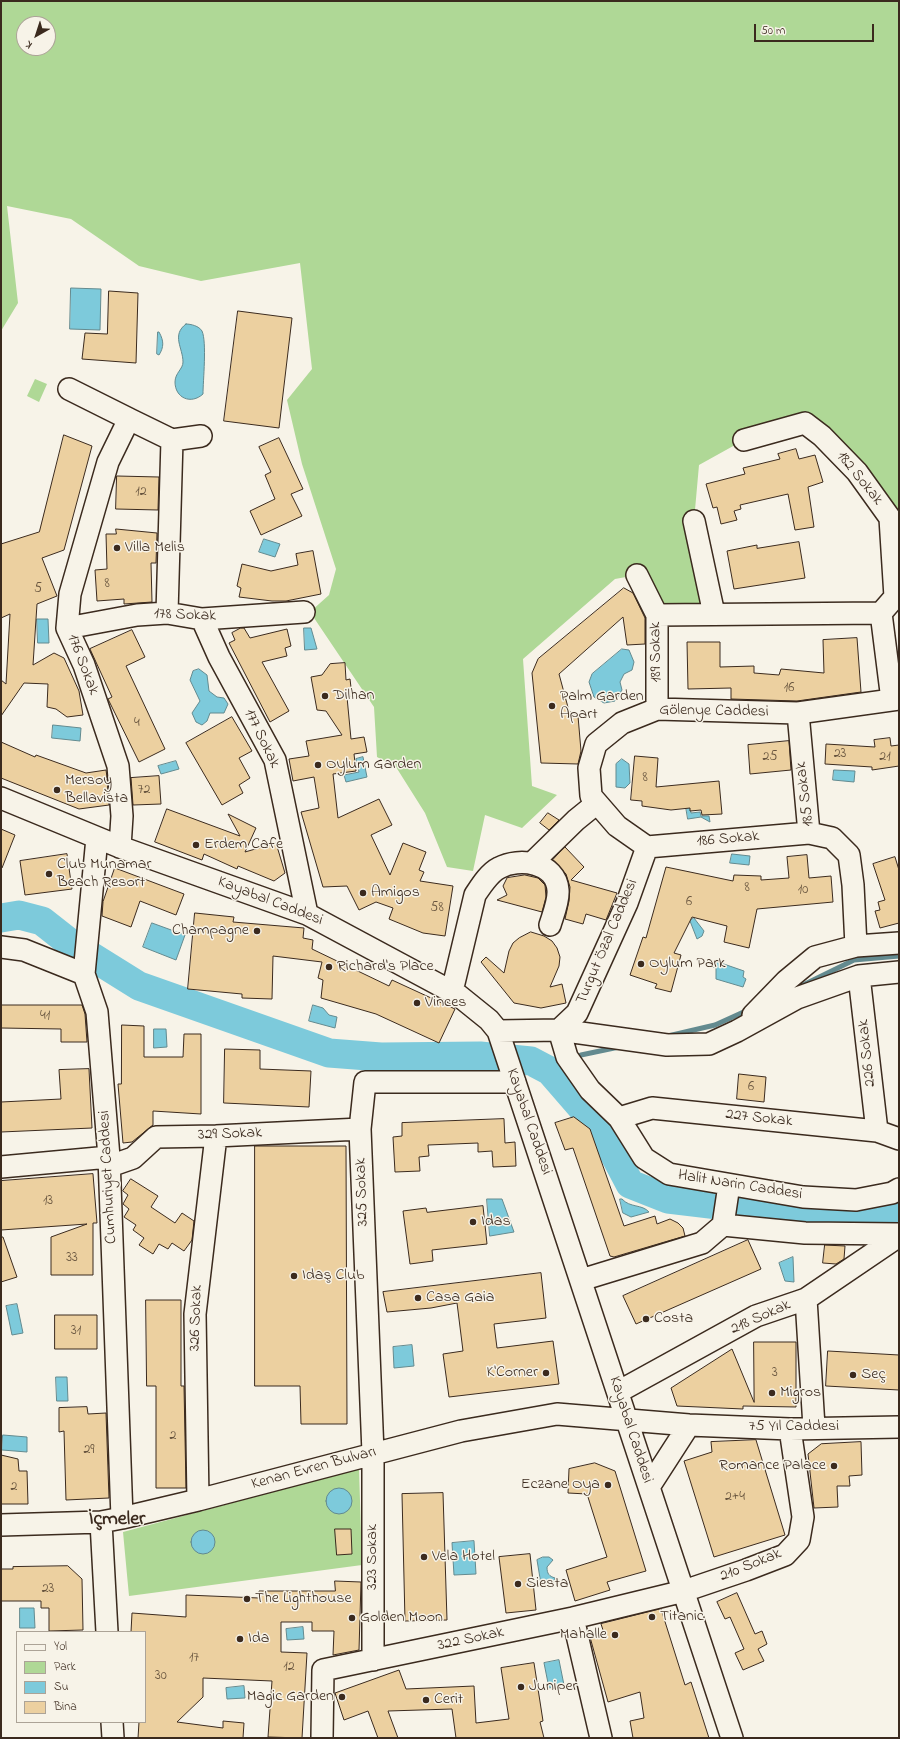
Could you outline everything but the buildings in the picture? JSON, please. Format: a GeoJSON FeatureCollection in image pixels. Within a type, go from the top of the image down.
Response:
{"type":"FeatureCollection","features":[{"type":"Feature","properties":{"kind":"street"},"geometry":{"type":"LineString","coordinates":[[69,389],[172,440],[201,436]]}},
{"type":"Feature","properties":{"kind":"street","name":"176 Sokak"},"geometry":{"type":"LineString","coordinates":[[120,847],[122,816],[118,766],[84,665],[67,628],[70,594],[108,462],[129,419]]}},
{"type":"Feature","properties":{"kind":"street","name":"182 Sokak"},"geometry":{"type":"LineString","coordinates":[[744,440],[805,422],[822,436],[857,472],[890,518],[895,597],[881,613]]}},
{"type":"Feature","properties":{"kind":"street"},"geometry":{"type":"LineString","coordinates":[[167,613],[172,440]]}},
{"type":"Feature","properties":{"kind":"street"},"geometry":{"type":"LineString","coordinates":[[694,521],[714,614]]}},
{"type":"Feature","properties":{"kind":"street","name":"189 Sokak"},"geometry":{"type":"LineString","coordinates":[[637,575],[657,615],[657,709]]}},
{"type":"Feature","properties":{"kind":"street","name":"178 Sokak"},"geometry":{"type":"LineString","coordinates":[[67,628],[137,615],[167,613],[202,619],[304,612]]}},
{"type":"Feature","properties":{"kind":"street"},"geometry":{"type":"LineString","coordinates":[[657,615],[881,613],[895,699]]}},
{"type":"Feature","properties":{"kind":"street","name":"177 Sokak"},"geometry":{"type":"LineString","coordinates":[[202,619],[219,657],[275,760],[307,914]]}},
{"type":"Feature","properties":{"kind":"street","name":"Gölenye Caddesi"},"geometry":{"type":"LineString","coordinates":[[647,847],[617,826],[591,796],[589,768],[596,744],[622,723],[657,709],[798,713],[895,699]]}},
{"type":"Feature","properties":{"kind":"street","name":"185 Sokak"},"geometry":{"type":"LineString","coordinates":[[798,713],[809,833],[832,838],[849,855],[853,885],[856,946]]}},
{"type":"Feature","properties":{"kind":"street","name":"Kayabal Caddesi"},"geometry":{"type":"LineString","coordinates":[[1,798],[120,847],[307,914],[458,995],[489,1020],[499,1036],[515,1082],[732,1738]]}},
{"type":"Feature","properties":{"kind":"street"},"geometry":{"type":"LineString","coordinates":[[533,862],[576,820],[597,803]]}},
{"type":"Feature","properties":{"kind":"street","name":"186 Sokak"},"geometry":{"type":"LineString","coordinates":[[647,847],[809,833]]}},
{"type":"Feature","properties":{"kind":"street","name":"Cumhuriyet Caddesi"},"geometry":{"type":"LineString","coordinates":[[97,838],[84,974],[97,1012],[109,1162],[122,1518]]}},
{"type":"Feature","properties":{"kind":"street","name":"Turgut Özal Caddesi"},"geometry":{"type":"LineString","coordinates":[[559,1030],[577,1013],[627,903],[647,847]]}},
{"type":"Feature","properties":{"kind":"street"},"geometry":{"type":"LineString","coordinates":[[454,983],[475,895],[483,883],[499,868],[519,863],[533,862],[548,871],[556,882],[559,890],[550,925]]}},
{"type":"Feature","properties":{"kind":"street"},"geometry":{"type":"LineString","coordinates":[[737,1031],[786,981],[815,957],[856,946],[899,943]]}},
{"type":"Feature","properties":{"kind":"street"},"geometry":{"type":"LineString","coordinates":[[1,947],[24,950],[84,974]]}},
{"type":"Feature","properties":{"kind":"street"},"geometry":{"type":"LineString","coordinates":[[499,1036],[559,1030],[664,1045],[709,1044],[737,1031],[797,998],[860,976],[899,972]]}},
{"type":"Feature","properties":{"kind":"street","name":"226 Sokak"},"geometry":{"type":"LineString","coordinates":[[860,976],[877,1131]]}},
{"type":"Feature","properties":{"kind":"street","name":"Halit Narin Caddesi"},"geometry":{"type":"LineString","coordinates":[[559,1030],[567,1057],[590,1090],[619,1118],[644,1158],[670,1174],[803,1197],[856,1200],[892,1193],[899,1189]]}},
{"type":"Feature","properties":{"kind":"street","name":"325 Sokak"},"geometry":{"type":"LineString","coordinates":[[372,1453],[360,1129],[365,1082],[515,1082]]}},
{"type":"Feature","properties":{"kind":"street","name":"227 Sokak"},"geometry":{"type":"LineString","coordinates":[[619,1118],[652,1108],[877,1131],[899,1139]]}},
{"type":"Feature","properties":{"kind":"street","name":"329 Sokak"},"geometry":{"type":"LineString","coordinates":[[1,1167],[109,1162],[133,1158],[156,1137],[216,1136],[360,1129]]}},
{"type":"Feature","properties":{"kind":"street","name":"326 Sokak"},"geometry":{"type":"LineString","coordinates":[[198,1500],[195,1314],[216,1136]]}},
{"type":"Feature","properties":{"kind":"street"},"geometry":{"type":"LineString","coordinates":[[581,1280],[702,1243],[723,1226],[729,1185]]}},
{"type":"Feature","properties":{"kind":"street"},"geometry":{"type":"LineString","coordinates":[[723,1226],[805,1233],[899,1235]]}},
{"type":"Feature","properties":{"kind":"street","name":"218 Sokak"},"geometry":{"type":"LineString","coordinates":[[618,1392],[756,1316],[806,1299],[899,1235]]}},
{"type":"Feature","properties":{"kind":"street"},"geometry":{"type":"LineString","coordinates":[[806,1299],[814,1427]]}},
{"type":"Feature","properties":{"kind":"street","name":"Kenan Evren Bulvarı"},"geometry":{"type":"LineString","coordinates":[[1,1525],[101,1522],[122,1518],[198,1500],[372,1453],[462,1431],[557,1414],[627,1419]]}},
{"type":"Feature","properties":{"kind":"street","name":"75 Yıl Caddesi"},"geometry":{"type":"LineString","coordinates":[[627,1419],[689,1425],[790,1429],[814,1427],[899,1427]]}},
{"type":"Feature","properties":{"kind":"street"},"geometry":{"type":"LineString","coordinates":[[649,1486],[689,1425]]}},
{"type":"Feature","properties":{"kind":"street","name":"210 Sokak"},"geometry":{"type":"LineString","coordinates":[[684,1591],[785,1555],[800,1540],[803,1517],[790,1429]]}},
{"type":"Feature","properties":{"kind":"street","name":"323 Sokak"},"geometry":{"type":"LineString","coordinates":[[372,1453],[373,1660]]}},
{"type":"Feature","properties":{"kind":"street"},"geometry":{"type":"LineString","coordinates":[[101,1522],[107,1631]]}},
{"type":"Feature","properties":{"kind":"street","name":"322 Sokak"},"geometry":{"type":"LineString","coordinates":[[322,1738],[323,1670],[573,1618],[684,1591]]}},
{"type":"Feature","properties":{"kind":"street"},"geometry":{"type":"LineString","coordinates":[[573,1618],[601,1738]]}},
{"type":"Feature","properties":{"kind":"street"},"geometry":{"type":"LineString","coordinates":[[112,1723],[112,1738]]}},
{"type":"Feature","properties":{"kind":"green space"},"geometry":{"type":"Polygon","coordinates":[[[1,1],[899,1],[899,516],[805,423],[744,440],[699,465],[694,521],[714,614],[657,615],[637,575],[615,579],[523,659],[532,786],[557,795],[522,828],[485,815],[473,871],[447,867],[425,813],[396,767],[377,757],[374,707],[310,612],[329,595],[336,569],[302,464],[287,400],[312,369],[300,263],[201,281],[139,266],[71,219],[7,206],[18,303],[1,331],[1,1]]]}},
{"type":"Feature","properties":{"kind":"green space"},"geometry":{"type":"Polygon","coordinates":[[[35,379],[47,384],[39,402],[27,396],[35,379]]]}},
{"type":"Feature","properties":{"kind":"green space"},"geometry":{"type":"Polygon","coordinates":[[[359,1469],[362,1565],[129,1596],[123,1532],[359,1469]]]}},
{"type":"Feature","properties":{"kind":"water"},"geometry":{"type":"Polygon","coordinates":[[[71,288],[101,289],[100,330],[70,329],[71,288]]]}},
{"type":"Feature","properties":{"kind":"water"},"geometry":{"type":"Polygon","coordinates":[[[186,324],[190,324],[201,329],[204,344],[203,394],[194,399],[184,398],[181,396],[176,388],[175,382],[176,376],[182,367],[183,362],[178,337],[182,328],[186,324]]]}},
{"type":"Feature","properties":{"kind":"water"},"geometry":{"type":"Polygon","coordinates":[[[158,332],[163,341],[162,349],[159,355],[157,354],[158,332]]]}},
{"type":"Feature","properties":{"kind":"water"},"geometry":{"type":"Polygon","coordinates":[[[264,539],[280,544],[275,557],[259,552],[264,539]]]}},
{"type":"Feature","properties":{"kind":"water"},"geometry":{"type":"Polygon","coordinates":[[[37,619],[48,619],[49,643],[38,643],[37,619]]]}},
{"type":"Feature","properties":{"kind":"water"},"geometry":{"type":"Polygon","coordinates":[[[304,628],[311,628],[317,649],[305,650],[304,628]]]}},
{"type":"Feature","properties":{"kind":"water"},"geometry":{"type":"Polygon","coordinates":[[[622,649],[629,650],[634,662],[632,670],[624,674],[620,682],[622,690],[615,701],[604,703],[594,697],[589,682],[592,674],[622,649]]]}},
{"type":"Feature","properties":{"kind":"water"},"geometry":{"type":"Polygon","coordinates":[[[199,669],[207,675],[209,691],[217,697],[224,698],[228,704],[224,713],[210,713],[207,721],[202,725],[196,722],[192,713],[200,701],[190,680],[193,671],[199,669]]]}},
{"type":"Feature","properties":{"kind":"water"},"geometry":{"type":"Polygon","coordinates":[[[53,725],[81,728],[80,741],[52,738],[53,725]]]}},
{"type":"Feature","properties":{"kind":"water"},"geometry":{"type":"Polygon","coordinates":[[[363,757],[367,777],[346,782],[344,775],[359,772],[356,759],[363,757]]]}},
{"type":"Feature","properties":{"kind":"water"},"geometry":{"type":"Polygon","coordinates":[[[622,759],[629,764],[630,783],[625,788],[616,787],[616,764],[622,759]]]}},
{"type":"Feature","properties":{"kind":"water"},"geometry":{"type":"Polygon","coordinates":[[[176,761],[179,769],[161,774],[158,766],[176,761]]]}},
{"type":"Feature","properties":{"kind":"water"},"geometry":{"type":"Polygon","coordinates":[[[834,770],[855,771],[854,782],[833,780],[834,770]]]}},
{"type":"Feature","properties":{"kind":"water"},"geometry":{"type":"Polygon","coordinates":[[[686,807],[690,807],[691,813],[700,812],[701,816],[709,816],[710,822],[701,817],[688,819],[686,807]]]}},
{"type":"Feature","properties":{"kind":"water"},"geometry":{"type":"Polygon","coordinates":[[[732,854],[750,856],[749,865],[730,863],[732,854]]]}},
{"type":"Feature","properties":{"kind":"water"},"geometry":{"type":"Polygon","coordinates":[[[694,918],[704,931],[702,936],[697,939],[690,921],[694,918]]]}},
{"type":"Feature","properties":{"kind":"water"},"geometry":{"type":"Polygon","coordinates":[[[152,923],[185,935],[176,960],[143,947],[152,923]]]}},
{"type":"Feature","properties":{"kind":"water"},"geometry":{"type":"Polygon","coordinates":[[[715,961],[744,971],[743,977],[746,979],[743,987],[716,979],[716,968],[713,967],[715,961]]]}},
{"type":"Feature","properties":{"kind":"water"},"geometry":{"type":"Polygon","coordinates":[[[313,1005],[323,1008],[329,1015],[337,1017],[335,1028],[309,1021],[313,1005]]]}},
{"type":"Feature","properties":{"kind":"water"},"geometry":{"type":"Polygon","coordinates":[[[154,1029],[166,1029],[167,1047],[154,1048],[154,1029]]]}},
{"type":"Feature","properties":{"kind":"water"},"geometry":{"type":"Polygon","coordinates":[[[487,1199],[502,1199],[514,1232],[490,1236],[487,1199]]]}},
{"type":"Feature","properties":{"kind":"water"},"geometry":{"type":"Polygon","coordinates":[[[620,1199],[649,1212],[631,1217],[623,1213],[620,1199]]]}},
{"type":"Feature","properties":{"kind":"water"},"geometry":{"type":"Polygon","coordinates":[[[793,1257],[794,1282],[785,1281],[779,1263],[793,1257]]]}},
{"type":"Feature","properties":{"kind":"water"},"geometry":{"type":"Polygon","coordinates":[[[17,1304],[23,1333],[12,1335],[6,1306],[17,1304]]]}},
{"type":"Feature","properties":{"kind":"water"},"geometry":{"type":"Polygon","coordinates":[[[412,1345],[414,1366],[394,1368],[393,1347],[412,1345]]]}},
{"type":"Feature","properties":{"kind":"water"},"geometry":{"type":"Polygon","coordinates":[[[56,1377],[67,1377],[68,1401],[57,1401],[56,1377]]]}},
{"type":"Feature","properties":{"kind":"water"},"geometry":{"type":"Polygon","coordinates":[[[3,1435],[27,1437],[27,1452],[2,1450],[3,1435]]]}},
{"type":"Feature","properties":{"kind":"water"},"geometry":{"type":"Polygon","coordinates":[[[339,1488],[348,1492],[352,1501],[348,1510],[339,1514],[330,1510],[326,1501],[330,1492],[339,1488]]]}},
{"type":"Feature","properties":{"kind":"water"},"geometry":{"type":"Polygon","coordinates":[[[203,1530],[212,1533],[215,1542],[212,1551],[203,1554],[194,1551],[191,1542],[194,1533],[203,1530]]]}},
{"type":"Feature","properties":{"kind":"water"},"geometry":{"type":"Polygon","coordinates":[[[474,1541],[476,1574],[454,1575],[452,1543],[474,1541]]]}},
{"type":"Feature","properties":{"kind":"water"},"geometry":{"type":"Polygon","coordinates":[[[543,1557],[549,1557],[553,1560],[547,1569],[548,1573],[555,1578],[554,1582],[545,1587],[541,1584],[537,1560],[543,1557]]]}},
{"type":"Feature","properties":{"kind":"water"},"geometry":{"type":"Polygon","coordinates":[[[20,1608],[34,1608],[35,1628],[20,1628],[20,1608]]]}},
{"type":"Feature","properties":{"kind":"water"},"geometry":{"type":"Polygon","coordinates":[[[303,1627],[304,1639],[287,1640],[286,1629],[303,1627]]]}},
{"type":"Feature","properties":{"kind":"water"},"geometry":{"type":"Polygon","coordinates":[[[559,1660],[564,1685],[549,1688],[544,1663],[559,1660]]]}},
{"type":"Feature","properties":{"kind":"water"},"geometry":{"type":"Polygon","coordinates":[[[244,1686],[245,1698],[227,1699],[226,1688],[244,1686]]]}},
{"type":"Feature","properties":{"kind":"waterway"},"geometry":{"type":"LineString","coordinates":[[1,918],[19,915],[42,921],[70,943],[139,986],[329,1053],[381,1057],[480,1056],[531,1061],[550,1071],[602,1131],[630,1184],[668,1199],[752,1209],[837,1225],[875,1219],[899,1212]]}},
{"type":"Feature","properties":{"kind":"waterway"},"geometry":{"type":"LineString","coordinates":[[797,988],[854,960],[899,956]]}},
{"type":"Feature","properties":{"kind":"waterway"},"geometry":{"type":"LineString","coordinates":[[668,1036],[715,1025],[748,1010]]}},
{"type":"Feature","properties":{"kind":"waterway"},"geometry":{"type":"LineString","coordinates":[[581,1055],[619,1047]]}},
{"type":"Feature","properties":{"kind":"waterway"},"geometry":{"type":"LineString","coordinates":[[538,1065],[554,1062]]}},
{"type":"Feature","properties":{"kind":"place","name":"Villa Melis"},"geometry":{"type":"Point","coordinates":[117,548]}},
{"type":"Feature","properties":{"kind":"place","name":"Dilhan"},"geometry":{"type":"Point","coordinates":[325,696]}},
{"type":"Feature","properties":{"kind":"place","name":"Palm Garden Apart"},"geometry":{"type":"Point","coordinates":[552,706]}},
{"type":"Feature","properties":{"kind":"place","name":"Oylum Garden"},"geometry":{"type":"Point","coordinates":[318,765]}},
{"type":"Feature","properties":{"kind":"place","name":"Mersoy Bellavista"},"geometry":{"type":"Point","coordinates":[57,790]}},
{"type":"Feature","properties":{"kind":"place","name":"Erdem Cafe"},"geometry":{"type":"Point","coordinates":[196,845]}},
{"type":"Feature","properties":{"kind":"place","name":"Club Munamar Beach Resort"},"geometry":{"type":"Point","coordinates":[49,874]}},
{"type":"Feature","properties":{"kind":"place","name":"Amigos"},"geometry":{"type":"Point","coordinates":[363,893]}},
{"type":"Feature","properties":{"kind":"place","name":"Champagne"},"geometry":{"type":"Point","coordinates":[257,931]}},
{"type":"Feature","properties":{"kind":"place","name":"Oylum Park"},"geometry":{"type":"Point","coordinates":[641,964]}},
{"type":"Feature","properties":{"kind":"place","name":"Richard's Place"},"geometry":{"type":"Point","coordinates":[329,967]}},
{"type":"Feature","properties":{"kind":"place","name":"Vinces"},"geometry":{"type":"Point","coordinates":[417,1003]}},
{"type":"Feature","properties":{"kind":"place","name":"Idas"},"geometry":{"type":"Point","coordinates":[473,1222]}},
{"type":"Feature","properties":{"kind":"place","name":"Idaş Club"},"geometry":{"type":"Point","coordinates":[294,1276]}},
{"type":"Feature","properties":{"kind":"place","name":"Casa Gaia"},"geometry":{"type":"Point","coordinates":[418,1298]}},
{"type":"Feature","properties":{"kind":"place","name":"Costa"},"geometry":{"type":"Point","coordinates":[646,1319]}},
{"type":"Feature","properties":{"kind":"place","name":"K'Corner"},"geometry":{"type":"Point","coordinates":[546,1373]}},
{"type":"Feature","properties":{"kind":"place","name":"Seç"},"geometry":{"type":"Point","coordinates":[853,1375]}},
{"type":"Feature","properties":{"kind":"place","name":"Migros"},"geometry":{"type":"Point","coordinates":[772,1393]}},
{"type":"Feature","properties":{"kind":"place","name":"Romance Palace"},"geometry":{"type":"Point","coordinates":[834,1466]}},
{"type":"Feature","properties":{"kind":"place","name":"Eczane Oya"},"geometry":{"type":"Point","coordinates":[608,1485]}},
{"type":"Feature","properties":{"kind":"place","name":"Vela Hotel"},"geometry":{"type":"Point","coordinates":[424,1557]}},
{"type":"Feature","properties":{"kind":"place","name":"Siesta"},"geometry":{"type":"Point","coordinates":[518,1584]}},
{"type":"Feature","properties":{"kind":"place","name":"The Lighthouse"},"geometry":{"type":"Point","coordinates":[247,1599]}},
{"type":"Feature","properties":{"kind":"place","name":"Titanic"},"geometry":{"type":"Point","coordinates":[652,1617]}},
{"type":"Feature","properties":{"kind":"place","name":"Golden Moon"},"geometry":{"type":"Point","coordinates":[352,1618]}},
{"type":"Feature","properties":{"kind":"place","name":"Mahalle"},"geometry":{"type":"Point","coordinates":[615,1635]}},
{"type":"Feature","properties":{"kind":"place","name":"Ida"},"geometry":{"type":"Point","coordinates":[240,1639]}},
{"type":"Feature","properties":{"kind":"place","name":"Juniper"},"geometry":{"type":"Point","coordinates":[521,1687]}},
{"type":"Feature","properties":{"kind":"place","name":"Magic Garden"},"geometry":{"type":"Point","coordinates":[342,1697]}},
{"type":"Feature","properties":{"kind":"place","name":"Cerit"},"geometry":{"type":"Point","coordinates":[426,1700]}},
{"type":"Feature","properties":{"kind":"district","name":"İçmeler"},"geometry":{"type":"Point","coordinates":[117,1521]}}]}
